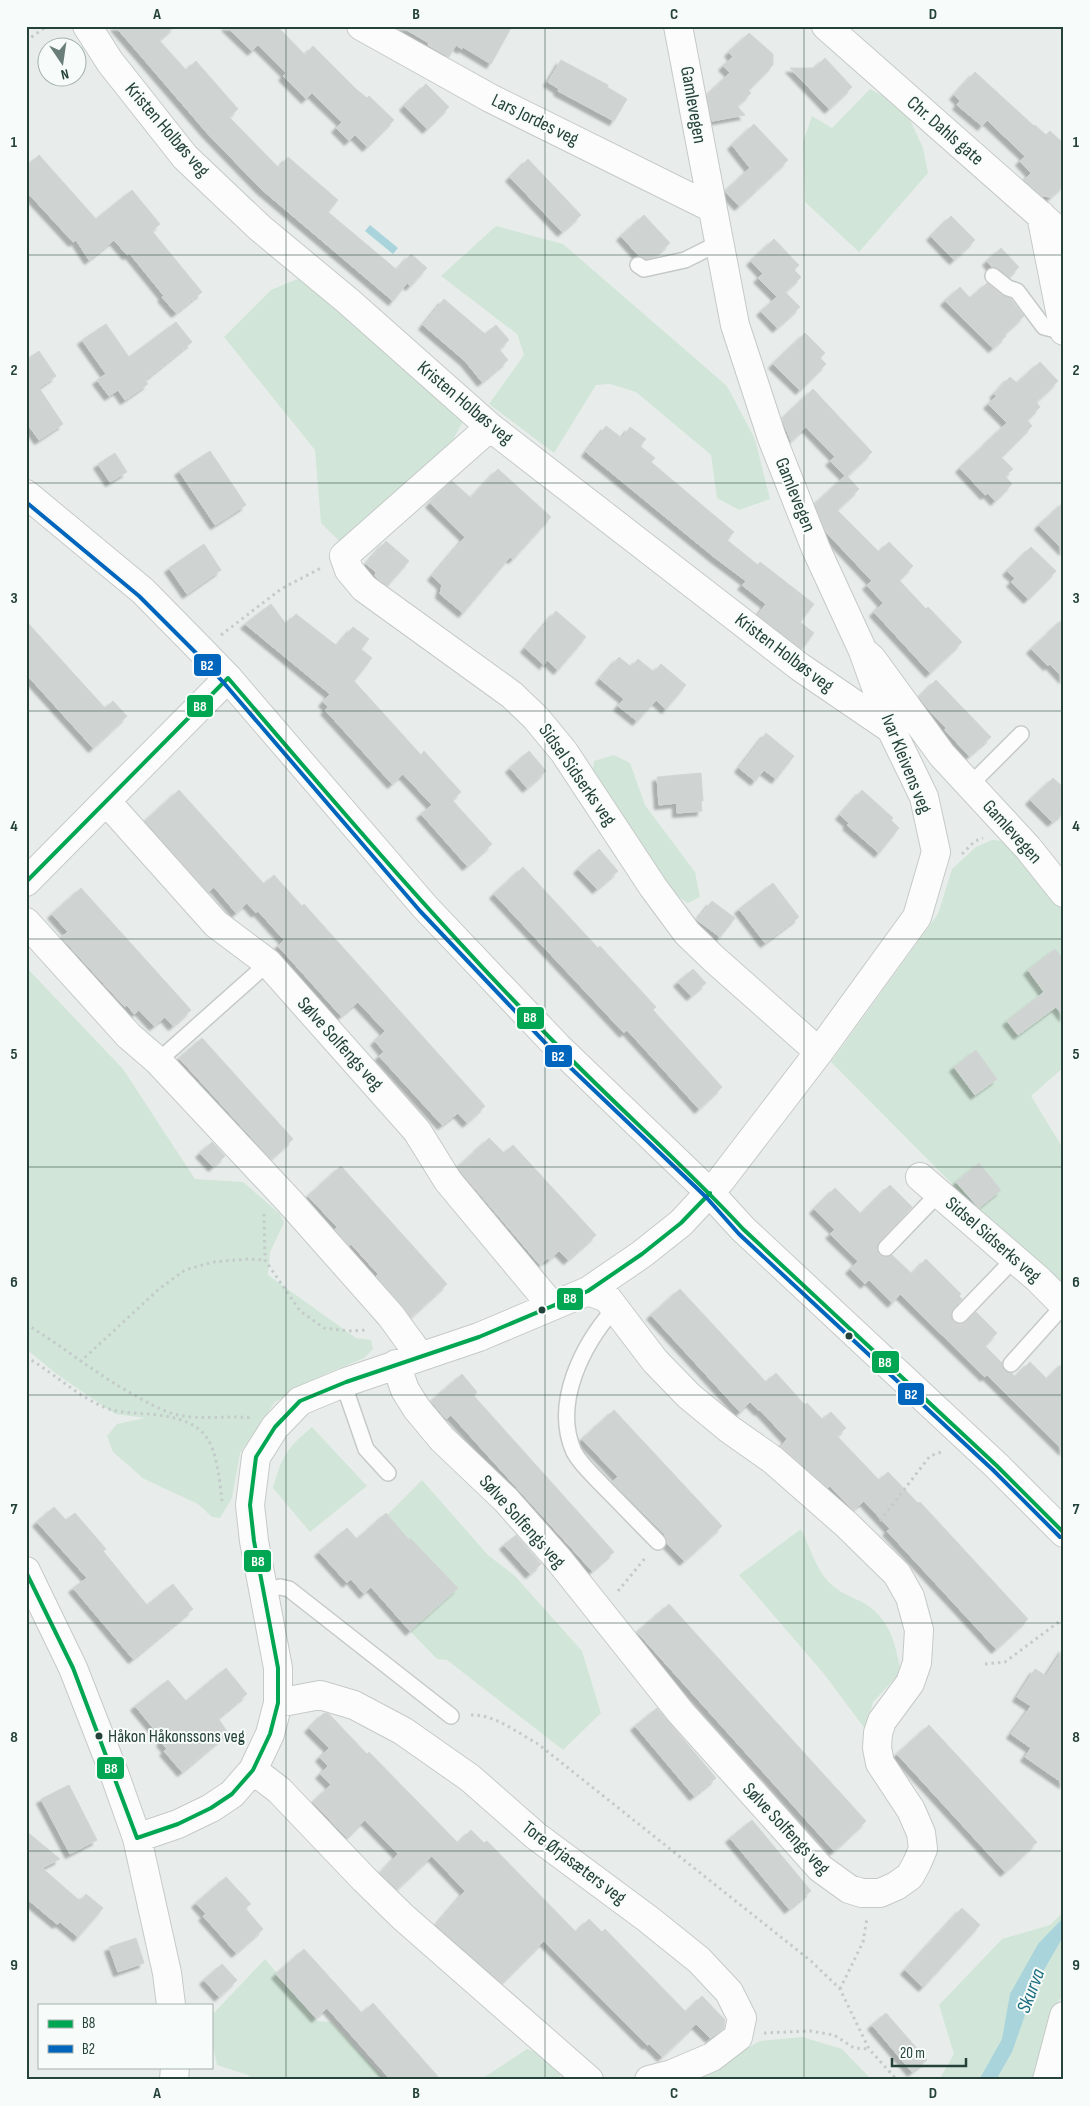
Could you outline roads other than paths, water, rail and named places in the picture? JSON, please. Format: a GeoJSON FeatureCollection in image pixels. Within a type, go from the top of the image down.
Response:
{"type":"FeatureCollection","features":[{"type":"Feature","properties":{"kind":"street","name":"Kristen Holbøs veg"},"geometry":{"type":"LineString","coordinates":[[87,26],[110,62],[185,157],[260,228],[348,301],[490,427],[800,667],[891,729]]}},
{"type":"Feature","properties":{"kind":"street","name":"Lars Jordes veg"},"geometry":{"type":"LineString","coordinates":[[360,26],[490,98],[712,208]]}},
{"type":"Feature","properties":{"kind":"street","name":"Gamlevegen"},"geometry":{"type":"LineString","coordinates":[[678,26],[735,324],[772,438],[816,549],[863,651],[872,659],[942,755],[1013,832],[1064,892]]}},
{"type":"Feature","properties":{"kind":"street","name":"Chr. Dahls gate"},"geometry":{"type":"LineString","coordinates":[[826,26],[1064,236]]}},
{"type":"Feature","properties":{"kind":"street"},"geometry":{"type":"LineString","coordinates":[[1041,215],[1064,332]]}},
{"type":"Feature","properties":{"kind":"street","name":"Sidsel Sidserks veg"},"geometry":{"type":"LineString","coordinates":[[490,427],[344,556],[349,570],[364,588],[512,695],[536,718],[564,752],[687,933],[739,982],[819,1052]]}},
{"type":"Feature","properties":{"kind":"street"},"geometry":{"type":"LineString","coordinates":[[26,494],[144,591],[228,678],[432,914],[557,1046],[710,1193],[750,1235],[962,1433],[1064,1533]]}},
{"type":"Feature","properties":{"kind":"street","name":"Ivar Kleivens veg"},"geometry":{"type":"LineString","coordinates":[[137,1838],[178,1824],[211,1808],[232,1794],[253,1770],[270,1734],[278,1702],[278,1668],[254,1541],[250,1505],[256,1457],[275,1427],[300,1401],[346,1382],[479,1337],[588,1291],[642,1254],[681,1223],[710,1193],[819,1052],[916,917],[936,852],[924,797],[891,729],[863,651]]}},
{"type":"Feature","properties":{"kind":"street"},"geometry":{"type":"LineString","coordinates":[[26,882],[228,678]]}},
{"type":"Feature","properties":{"kind":"street","name":"Sølve Solfengs veg"},"geometry":{"type":"LineString","coordinates":[[107,802],[216,924],[268,963],[417,1131],[448,1181],[552,1306]]}},
{"type":"Feature","properties":{"kind":"street","name":"Sølve Solfengs veg"},"geometry":{"type":"LineString","coordinates":[[26,922],[129,1036],[158,1062],[290,1202],[398,1326],[408,1360],[405,1390],[417,1409],[442,1439],[506,1500],[559,1560],[681,1713],[820,1868],[849,1889],[862,1893],[880,1893],[910,1876],[923,1849],[921,1833],[911,1810],[880,1764],[877,1748],[878,1733],[882,1720],[910,1683],[918,1663],[919,1630],[910,1596],[897,1574],[861,1539],[773,1460],[729,1429],[689,1396],[655,1361],[615,1308]]}},
{"type":"Feature","properties":{"kind":"street","name":"Sidsel Sidserks veg"},"geometry":{"type":"LineString","coordinates":[[929,1185],[1015,1258],[1064,1305]]}},
{"type":"Feature","properties":{"kind":"street"},"geometry":{"type":"LineString","coordinates":[[588,1291],[607,1298],[615,1308]]}},
{"type":"Feature","properties":{"kind":"street"},"geometry":{"type":"LineString","coordinates":[[26,1571],[73,1668],[114,1772],[137,1838],[167,1973],[171,2004]]}},
{"type":"Feature","properties":{"kind":"street","name":"Tore Ørjasæters veg"},"geometry":{"type":"LineString","coordinates":[[278,1702],[320,1695],[354,1705],[403,1731],[470,1778],[536,1836],[648,1919],[699,1960],[729,1992],[742,2018],[738,2037],[712,2056],[672,2074],[649,2080]]}},
{"type":"Feature","properties":{"kind":"street"},"geometry":{"type":"LineString","coordinates":[[253,1770],[280,1790],[364,1879],[410,1924],[589,2080]]}},
{"type":"Feature","properties":{"kind":"street"},"geometry":{"type":"LineString","coordinates":[[1047,2080],[1064,2016]]}},
{"type":"Feature","properties":{"kind":"lane"},"geometry":{"type":"LineString","coordinates":[[638,265],[644,269],[685,260],[719,243]]}},
{"type":"Feature","properties":{"kind":"lane"},"geometry":{"type":"LineString","coordinates":[[993,276],[1008,288],[1016,291],[1044,327],[1064,332]]}},
{"type":"Feature","properties":{"kind":"lane"},"geometry":{"type":"LineString","coordinates":[[969,786],[1021,734]]}},
{"type":"Feature","properties":{"kind":"lane"},"geometry":{"type":"LineString","coordinates":[[158,1062],[268,963]]}},
{"type":"Feature","properties":{"kind":"lane"},"geometry":{"type":"LineString","coordinates":[[886,1248],[929,1185]]}},
{"type":"Feature","properties":{"kind":"lane"},"geometry":{"type":"LineString","coordinates":[[960,1315],[1015,1258]]}},
{"type":"Feature","properties":{"kind":"lane"},"geometry":{"type":"LineString","coordinates":[[1012,1364],[1064,1305]]}},
{"type":"Feature","properties":{"kind":"lane"},"geometry":{"type":"LineString","coordinates":[[615,1308],[601,1324],[583,1353],[572,1382],[568,1408],[568,1430],[575,1452],[587,1470],[658,1542]]}},
{"type":"Feature","properties":{"kind":"lane"},"geometry":{"type":"LineString","coordinates":[[346,1382],[348,1397],[366,1449],[388,1473]]}},
{"type":"Feature","properties":{"kind":"lane"},"geometry":{"type":"LineString","coordinates":[[264,1590],[280,1587],[289,1589],[451,1716]]}},
{"type":"Feature","properties":{"kind":"water"},"geometry":{"type":"Polygon","coordinates":[[[370,225],[398,248],[393,254],[365,231],[370,225]]]}},
{"type":"Feature","properties":{"kind":"water","name":"Skurva"},"geometry":{"type":"Polygon","coordinates":[[[1064,1917],[1064,1935],[1036,1984],[1012,2052],[996,2080],[979,2080],[1002,2039],[1010,1994],[1038,1944],[1064,1917]]]}},
{"type":"Feature","properties":{"kind":"place","name":"Håkon Håkonssons veg"},"geometry":{"type":"Point","coordinates":[99,1736]}}]}
